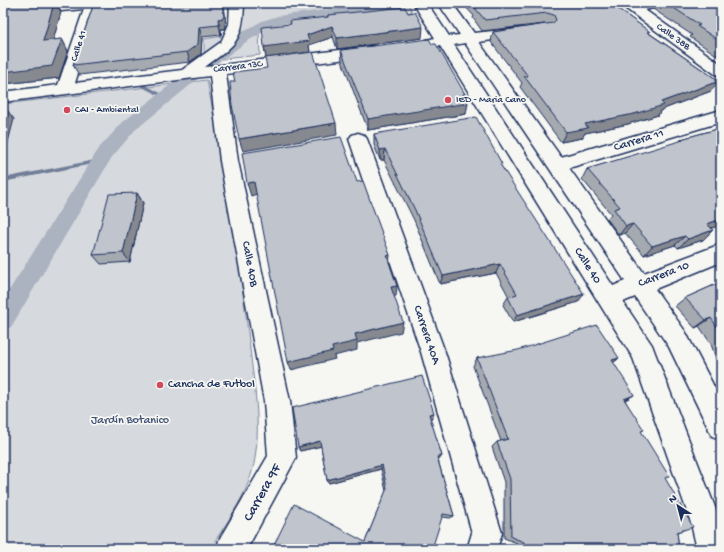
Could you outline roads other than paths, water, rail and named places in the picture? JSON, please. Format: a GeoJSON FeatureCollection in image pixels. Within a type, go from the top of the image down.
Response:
{"type":"FeatureCollection","features":[{"type":"Feature","properties":{"kind":"street"},"geometry":{"type":"LineString","coordinates":[[3,12],[94,3]]}},
{"type":"Feature","properties":{"kind":"street","name":"Calle 41"},"geometry":{"type":"LineString","coordinates":[[65,89],[94,3]]}},
{"type":"Feature","properties":{"kind":"street"},"geometry":{"type":"LineString","coordinates":[[188,73],[227,44],[236,24],[237,3]]}},
{"type":"Feature","properties":{"kind":"street","name":"Calle 40"},"geometry":{"type":"LineString","coordinates":[[420,3],[444,41],[485,119],[643,353],[706,520],[712,549]]}},
{"type":"Feature","properties":{"kind":"street"},"geometry":{"type":"LineString","coordinates":[[445,3],[677,339],[721,427]]}},
{"type":"Feature","properties":{"kind":"street"},"geometry":{"type":"LineString","coordinates":[[629,6],[656,3]]}},
{"type":"Feature","properties":{"kind":"street","name":"Calle 38B"},"geometry":{"type":"LineString","coordinates":[[629,6],[721,71]]}},
{"type":"Feature","properties":{"kind":"street"},"geometry":{"type":"LineString","coordinates":[[421,44],[536,30]]}},
{"type":"Feature","properties":{"kind":"street","name":"Carrera 13C"},"geometry":{"type":"LineString","coordinates":[[3,96],[382,49]]}},
{"type":"Feature","properties":{"kind":"street","name":"Calle 40B"},"geometry":{"type":"LineString","coordinates":[[212,70],[236,160],[277,401],[282,458]]}},
{"type":"Feature","properties":{"kind":"street","name":"Carrera 11"},"geometry":{"type":"LineString","coordinates":[[557,165],[721,116]]}},
{"type":"Feature","properties":{"kind":"street","name":"Carrera 40A"},"geometry":{"type":"LineString","coordinates":[[358,139],[433,352],[484,541]]}},
{"type":"Feature","properties":{"kind":"street","name":"Carrera 10"},"geometry":{"type":"LineString","coordinates":[[607,298],[721,253]]}},
{"type":"Feature","properties":{"kind":"street","name":"Carrera 9F"},"geometry":{"type":"LineString","coordinates":[[231,549],[282,458]]}},
{"type":"Feature","properties":{"kind":"waterway"},"geometry":{"type":"LineString","coordinates":[[3,320],[106,152],[129,126],[209,62],[241,39],[267,24],[278,20],[380,7],[396,3]]}},
{"type":"Feature","properties":{"kind":"waterway"},"geometry":{"type":"LineString","coordinates":[[134,81],[166,97]]}},
{"type":"Feature","properties":{"kind":"waterway"},"geometry":{"type":"LineString","coordinates":[[3,180],[100,161]]}},
{"type":"Feature","properties":{"kind":"place","name":"IED - Maria Cano"},"geometry":{"type":"Point","coordinates":[448,100]}},
{"type":"Feature","properties":{"kind":"place","name":"CAI - Ambiental"},"geometry":{"type":"Point","coordinates":[67,110]}},
{"type":"Feature","properties":{"kind":"place","name":"Cancha de Futbol"},"geometry":{"type":"Point","coordinates":[160,385]}},
{"type":"Feature","properties":{"kind":"park label","name":"Jardín Botanico"},"geometry":{"type":"Point","coordinates":[130,421]}}]}
